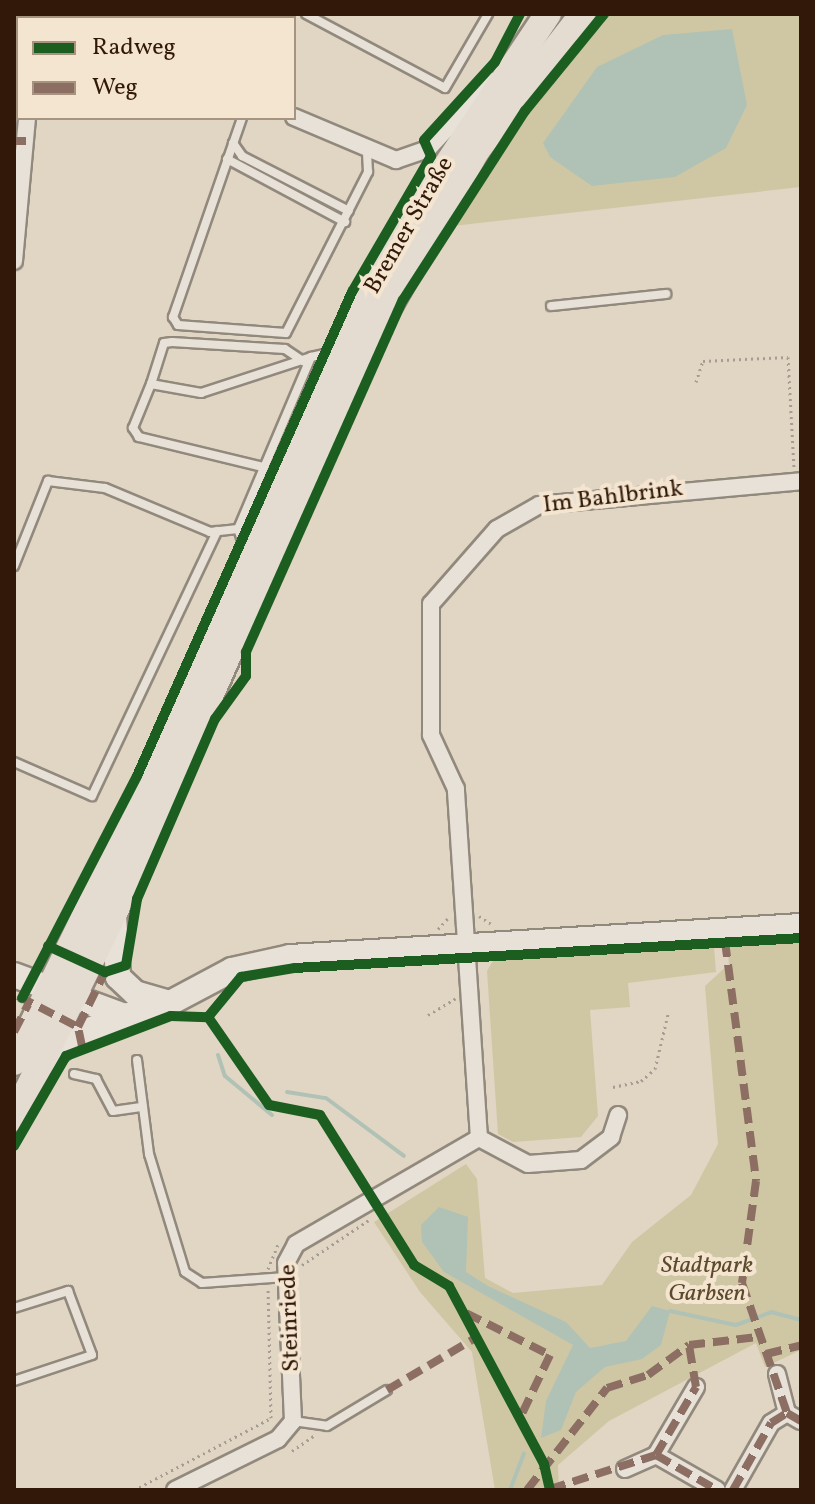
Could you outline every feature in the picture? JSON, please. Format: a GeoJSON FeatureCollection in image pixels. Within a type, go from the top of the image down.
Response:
{"type":"FeatureCollection","features":[{"type":"Feature","properties":{"kind":"main road","name":"Bremer Straße"},"geometry":{"type":"LineString","coordinates":[[14,1118],[26,1065],[61,992],[342,349],[410,220],[509,63],[548,14]]}},
{"type":"Feature","properties":{"kind":"main road","name":"Bremer Straße"},"geometry":{"type":"LineString","coordinates":[[61,992],[115,911],[360,356],[477,150],[583,14]]}},
{"type":"Feature","properties":{"kind":"street"},"geometry":{"type":"LineString","coordinates":[[296,118],[363,152],[396,160],[428,149],[509,63]]}},
{"type":"Feature","properties":{"kind":"street"},"geometry":{"type":"LineString","coordinates":[[14,261],[27,120]]}},
{"type":"Feature","properties":{"kind":"street","name":"Im Bahlbrink"},"geometry":{"type":"LineString","coordinates":[[466,947],[456,789],[431,735],[431,604],[497,529],[539,505],[797,481]]}},
{"type":"Feature","properties":{"kind":"street"},"geometry":{"type":"LineString","coordinates":[[115,911],[118,977],[135,993],[170,1003]]}},
{"type":"Feature","properties":{"kind":"street"},"geometry":{"type":"LineString","coordinates":[[26,1065],[79,1034],[170,1003],[232,970],[270,960],[801,926]]}},
{"type":"Feature","properties":{"kind":"street"},"geometry":{"type":"LineString","coordinates":[[466,947],[479,1138],[528,1164],[581,1160],[611,1137],[618,1115]]}},
{"type":"Feature","properties":{"kind":"street"},"geometry":{"type":"LineString","coordinates":[[14,975],[125,1016]]}},
{"type":"Feature","properties":{"kind":"street","name":"Steinriede"},"geometry":{"type":"LineString","coordinates":[[298,1422],[292,1276],[296,1244],[479,1138]]}},
{"type":"Feature","properties":{"kind":"street"},"geometry":{"type":"LineString","coordinates":[[733,1490],[771,1423],[794,1417],[777,1374]]}},
{"type":"Feature","properties":{"kind":"street"},"geometry":{"type":"LineString","coordinates":[[625,1469],[656,1455],[696,1387]]}},
{"type":"Feature","properties":{"kind":"street"},"geometry":{"type":"LineString","coordinates":[[175,1490],[278,1439],[298,1422]]}},
{"type":"Feature","properties":{"kind":"street"},"geometry":{"type":"LineString","coordinates":[[656,1455],[717,1490]]}},
{"type":"Feature","properties":{"kind":"lane"},"geometry":{"type":"LineString","coordinates":[[306,14],[445,88],[488,14]]}},
{"type":"Feature","properties":{"kind":"lane"},"geometry":{"type":"LineString","coordinates":[[241,120],[173,317],[178,325],[286,333],[345,222],[363,152]]}},
{"type":"Feature","properties":{"kind":"lane"},"geometry":{"type":"LineString","coordinates":[[233,143],[242,156],[349,211]]}},
{"type":"Feature","properties":{"kind":"lane"},"geometry":{"type":"LineString","coordinates":[[227,159],[345,222]]}},
{"type":"Feature","properties":{"kind":"lane"},"geometry":{"type":"LineString","coordinates":[[551,306],[666,294]]}},
{"type":"Feature","properties":{"kind":"lane"},"geometry":{"type":"LineString","coordinates":[[263,467],[139,437],[133,428],[164,343],[285,349],[307,359]]}},
{"type":"Feature","properties":{"kind":"lane"},"geometry":{"type":"LineString","coordinates":[[151,384],[201,393],[342,349]]}},
{"type":"Feature","properties":{"kind":"lane"},"geometry":{"type":"LineString","coordinates":[[250,561],[238,529],[307,359]]}},
{"type":"Feature","properties":{"kind":"lane"},"geometry":{"type":"LineString","coordinates":[[14,566],[48,481],[105,488],[217,531],[238,529]]}},
{"type":"Feature","properties":{"kind":"lane"},"geometry":{"type":"LineString","coordinates":[[14,762],[92,796],[217,531]]}},
{"type":"Feature","properties":{"kind":"lane"},"geometry":{"type":"LineString","coordinates":[[137,1060],[149,1154],[185,1272],[202,1283],[292,1276]]}},
{"type":"Feature","properties":{"kind":"lane"},"geometry":{"type":"LineString","coordinates":[[74,1074],[96,1079],[113,1111],[143,1107]]}},
{"type":"Feature","properties":{"kind":"lane"},"geometry":{"type":"LineString","coordinates":[[14,1308],[68,1291],[92,1355],[14,1381]]}},
{"type":"Feature","properties":{"kind":"lane"},"geometry":{"type":"LineString","coordinates":[[298,1422],[327,1426],[387,1390]]}},
{"type":"Feature","properties":{"kind":"path"},"geometry":{"type":"LineString","coordinates":[[696,382],[703,361],[788,357],[797,481]]}},
{"type":"Feature","properties":{"kind":"path"},"geometry":{"type":"LineString","coordinates":[[455,984],[457,1012]]}},
{"type":"Feature","properties":{"kind":"path"},"geometry":{"type":"LineString","coordinates":[[428,1015],[456,998]]}},
{"type":"Feature","properties":{"kind":"path"},"geometry":{"type":"LineString","coordinates":[[613,1087],[641,1081],[655,1069],[668,1014]]}},
{"type":"Feature","properties":{"kind":"path"},"geometry":{"type":"LineString","coordinates":[[292,1276],[302,1264],[381,1212]]}},
{"type":"Feature","properties":{"kind":"path"},"geometry":{"type":"LineString","coordinates":[[134,1490],[271,1418],[267,1279],[271,1255],[288,1237]]}},
{"type":"Feature","properties":{"kind":"path"},"geometry":{"type":"LineString","coordinates":[[292,1451],[298,1422]]}},
{"type":"Feature","properties":{"kind":"path"},"geometry":{"type":"LineString","coordinates":[[278,1457],[292,1451],[327,1426]]}},
{"type":"Feature","properties":{"kind":"green space"},"geometry":{"type":"Polygon","coordinates":[[[610,14],[801,14],[801,187],[453,226],[528,113],[610,14]]]}},
{"type":"Feature","properties":{"kind":"green space","name":"Stadtpark Garbsen"},"geometry":{"type":"Polygon","coordinates":[[[801,941],[801,1350],[765,1367],[756,1343],[609,1421],[558,1465],[559,1490],[495,1490],[472,1352],[420,1292],[374,1222],[466,1164],[477,1179],[485,1278],[513,1293],[602,1285],[632,1242],[691,1195],[718,1144],[705,986],[729,964],[727,944],[801,941]]]}},
{"type":"Feature","properties":{"kind":"green space"},"geometry":{"type":"Polygon","coordinates":[[[714,947],[716,972],[628,983],[630,1007],[590,1010],[598,1116],[581,1137],[513,1142],[498,1134],[487,971],[494,959],[714,947]]]}},
{"type":"Feature","properties":{"kind":"shaded area"},"geometry":{"type":"Polygon","coordinates":[[[732,29],[747,105],[726,148],[675,177],[592,186],[550,157],[543,143],[597,67],[663,35],[732,29]]]}},
{"type":"Feature","properties":{"kind":"shaded area"},"geometry":{"type":"Polygon","coordinates":[[[439,1207],[468,1217],[466,1272],[488,1286],[566,1322],[590,1348],[626,1341],[652,1306],[670,1311],[661,1345],[642,1359],[605,1367],[576,1392],[561,1430],[541,1438],[546,1401],[573,1345],[444,1272],[422,1242],[421,1225],[439,1207]]]}},
{"type":"Feature","properties":{"kind":"waterway"},"geometry":{"type":"LineString","coordinates":[[218,1055],[225,1076],[272,1115]]}},
{"type":"Feature","properties":{"kind":"waterway"},"geometry":{"type":"LineString","coordinates":[[287,1092],[326,1098],[404,1156]]}},
{"type":"Feature","properties":{"kind":"waterway"},"geometry":{"type":"LineString","coordinates":[[670,1311],[736,1325],[771,1312],[801,1320]]}},
{"type":"Feature","properties":{"kind":"waterway"},"geometry":{"type":"LineString","coordinates":[[510,1490],[524,1454]]}},
{"type":"Feature","properties":{"kind":"marked path"},"geometry":{"type":"LineString","coordinates":[[14,141],[26,141]]}},
{"type":"Feature","properties":{"kind":"marked path"},"geometry":{"type":"LineString","coordinates":[[725,941],[756,1181],[742,1283],[787,1413],[801,1421]]}},
{"type":"Feature","properties":{"kind":"marked path"},"geometry":{"type":"LineString","coordinates":[[82,1046],[78,1027],[105,972]]}},
{"type":"Feature","properties":{"kind":"marked path"},"geometry":{"type":"LineString","coordinates":[[18,996],[78,1027]]}},
{"type":"Feature","properties":{"kind":"marked path"},"geometry":{"type":"LineString","coordinates":[[14,1032],[28,1004]]}},
{"type":"Feature","properties":{"kind":"marked path"},"geometry":{"type":"LineString","coordinates":[[466,1313],[550,1355],[520,1418]]}},
{"type":"Feature","properties":{"kind":"marked path"},"geometry":{"type":"LineString","coordinates":[[387,1390],[477,1337]]}},
{"type":"Feature","properties":{"kind":"marked path"},"geometry":{"type":"LineString","coordinates":[[527,1490],[607,1388],[648,1375],[689,1345],[758,1337]]}},
{"type":"Feature","properties":{"kind":"marked path"},"geometry":{"type":"LineString","coordinates":[[656,1455],[696,1387],[689,1345]]}},
{"type":"Feature","properties":{"kind":"marked path"},"geometry":{"type":"LineString","coordinates":[[766,1354],[801,1345]]}},
{"type":"Feature","properties":{"kind":"marked path"},"geometry":{"type":"LineString","coordinates":[[733,1490],[771,1423],[787,1413]]}},
{"type":"Feature","properties":{"kind":"marked path"},"geometry":{"type":"LineString","coordinates":[[550,1489],[656,1455],[717,1490]]}},
{"type":"Feature","properties":{"kind":"cycle path"},"geometry":{"type":"LineString","coordinates":[[22,998],[137,776],[352,292],[431,156],[424,140],[495,62],[520,14]]}},
{"type":"Feature","properties":{"kind":"cycle path"},"geometry":{"type":"LineString","coordinates":[[48,946],[105,972],[126,965],[137,899],[215,719],[246,676],[246,652],[403,300],[525,111],[604,14]]}},
{"type":"Feature","properties":{"kind":"cycle path"},"geometry":{"type":"LineString","coordinates":[[208,1017],[241,977],[295,968],[801,938]]}},
{"type":"Feature","properties":{"kind":"cycle path"},"geometry":{"type":"LineString","coordinates":[[14,1146],[66,1056],[171,1016],[208,1017]]}},
{"type":"Feature","properties":{"kind":"cycle path"},"geometry":{"type":"LineString","coordinates":[[208,1017],[269,1105],[320,1115],[414,1265],[449,1286],[544,1464],[550,1490]]}}]}
